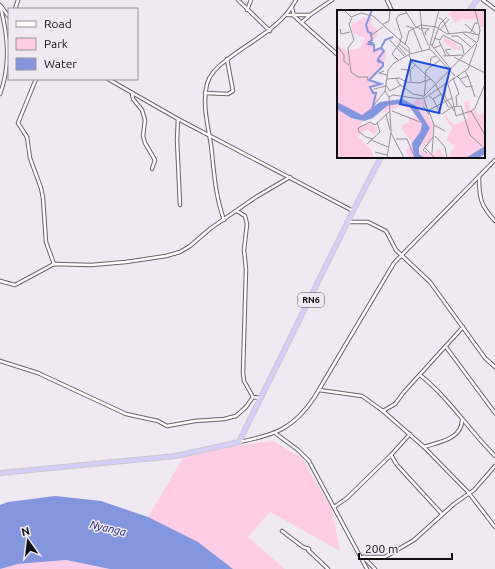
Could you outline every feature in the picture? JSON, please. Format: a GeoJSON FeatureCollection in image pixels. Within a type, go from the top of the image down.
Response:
{"type":"FeatureCollection","features":[{"type":"Feature","properties":{"kind":"highway"},"geometry":{"type":"LineString","coordinates":[[470,10],[477,0]]}},
{"type":"Feature","properties":{"kind":"highway","name":"RN6"},"geometry":{"type":"LineString","coordinates":[[239,442],[347,222],[380,158]]}},
{"type":"Feature","properties":{"kind":"highway"},"geometry":{"type":"LineString","coordinates":[[0,473],[176,456],[239,442]]}},
{"type":"Feature","properties":{"kind":"street"},"geometry":{"type":"LineString","coordinates":[[238,0],[270,31]]}},
{"type":"Feature","properties":{"kind":"street"},"geometry":{"type":"LineString","coordinates":[[247,10],[251,0]]}},
{"type":"Feature","properties":{"kind":"street"},"geometry":{"type":"LineString","coordinates":[[224,220],[216,193],[209,134],[205,93],[210,77],[227,59],[270,31],[287,15],[296,0]]}},
{"type":"Feature","properties":{"kind":"street"},"geometry":{"type":"LineString","coordinates":[[302,22],[332,0]]}},
{"type":"Feature","properties":{"kind":"street"},"geometry":{"type":"LineString","coordinates":[[387,0],[392,10]]}},
{"type":"Feature","properties":{"kind":"street"},"geometry":{"type":"LineString","coordinates":[[483,0],[495,9]]}},
{"type":"Feature","properties":{"kind":"street"},"geometry":{"type":"LineString","coordinates":[[0,5],[8,15]]}},
{"type":"Feature","properties":{"kind":"street"},"geometry":{"type":"LineString","coordinates":[[0,5],[6,31],[7,66],[0,94]]}},
{"type":"Feature","properties":{"kind":"street"},"geometry":{"type":"LineString","coordinates":[[292,8],[294,16],[337,54]]}},
{"type":"Feature","properties":{"kind":"street"},"geometry":{"type":"LineString","coordinates":[[287,15],[310,15]]}},
{"type":"Feature","properties":{"kind":"street"},"geometry":{"type":"LineString","coordinates":[[205,93],[228,94],[233,91],[227,59]]}},
{"type":"Feature","properties":{"kind":"street"},"geometry":{"type":"LineString","coordinates":[[36,80],[18,123],[27,137],[30,158],[44,198],[46,242],[54,264]]}},
{"type":"Feature","properties":{"kind":"street"},"geometry":{"type":"LineString","coordinates":[[110,80],[178,119],[353,211]]}},
{"type":"Feature","properties":{"kind":"street"},"geometry":{"type":"LineString","coordinates":[[132,92],[133,99],[142,110],[144,120],[144,140],[155,160],[152,169]]}},
{"type":"Feature","properties":{"kind":"street"},"geometry":{"type":"LineString","coordinates":[[178,119],[177,140],[180,205]]}},
{"type":"Feature","properties":{"kind":"street"},"geometry":{"type":"LineString","coordinates":[[239,442],[267,437],[300,416],[319,390],[382,282],[400,255],[495,160]]}},
{"type":"Feature","properties":{"kind":"street"},"geometry":{"type":"LineString","coordinates":[[479,175],[481,202],[485,210],[495,221]]}},
{"type":"Feature","properties":{"kind":"street"},"geometry":{"type":"LineString","coordinates":[[0,281],[14,285],[54,264],[91,265],[166,256],[190,246],[265,190],[290,177]]}},
{"type":"Feature","properties":{"kind":"street"},"geometry":{"type":"LineString","coordinates":[[237,211],[247,220],[244,250],[246,269],[243,373],[244,381],[252,397]]}},
{"type":"Feature","properties":{"kind":"street"},"geometry":{"type":"LineString","coordinates":[[347,222],[368,222],[386,231],[400,255],[412,263],[430,282],[485,358],[495,367]]}},
{"type":"Feature","properties":{"kind":"street"},"geometry":{"type":"LineString","coordinates":[[383,411],[395,404],[404,392],[463,328]]}},
{"type":"Feature","properties":{"kind":"street"},"geometry":{"type":"LineString","coordinates":[[446,347],[495,413]]}},
{"type":"Feature","properties":{"kind":"street"},"geometry":{"type":"LineString","coordinates":[[0,361],[38,373],[126,414],[158,421],[167,426],[195,421],[224,419],[236,416],[246,408],[252,397]]}},
{"type":"Feature","properties":{"kind":"street"},"geometry":{"type":"LineString","coordinates":[[420,375],[442,395],[462,420],[495,456]]}},
{"type":"Feature","properties":{"kind":"street"},"geometry":{"type":"LineString","coordinates":[[319,390],[362,396],[383,411],[424,447],[468,492],[495,527]]}},
{"type":"Feature","properties":{"kind":"street"},"geometry":{"type":"LineString","coordinates":[[252,397],[261,398]]}},
{"type":"Feature","properties":{"kind":"street"},"geometry":{"type":"LineString","coordinates":[[424,447],[456,435],[460,430],[462,420]]}},
{"type":"Feature","properties":{"kind":"street"},"geometry":{"type":"LineString","coordinates":[[275,433],[298,450],[309,461],[367,569]]}},
{"type":"Feature","properties":{"kind":"street"},"geometry":{"type":"LineString","coordinates":[[334,507],[347,498],[392,455],[410,434]]}},
{"type":"Feature","properties":{"kind":"street"},"geometry":{"type":"LineString","coordinates":[[392,455],[397,465],[442,514]]}},
{"type":"Feature","properties":{"kind":"street"},"geometry":{"type":"LineString","coordinates":[[363,557],[385,557],[414,540],[468,492],[474,490],[495,466]]}},
{"type":"Feature","properties":{"kind":"street"},"geometry":{"type":"LineString","coordinates":[[282,531],[303,547],[309,549],[308,550],[328,569]]}},
{"type":"Feature","properties":{"kind":"street"},"geometry":{"type":"LineString","coordinates":[[358,553],[375,569]]}},
{"type":"Feature","properties":{"kind":"green space"},"geometry":{"type":"Polygon","coordinates":[[[273,441],[302,458],[332,510],[340,551],[270,512],[248,537],[285,569],[233,569],[198,542],[148,517],[183,458],[220,448],[273,441]]]}},
{"type":"Feature","properties":{"kind":"green space"},"geometry":{"type":"Polygon","coordinates":[[[66,560],[110,569],[0,569],[18,564],[66,560]]]}},
{"type":"Feature","properties":{"kind":"water","name":"Nyanga"},"geometry":{"type":"Polygon","coordinates":[[[55,496],[101,501],[148,517],[198,542],[233,569],[110,569],[66,560],[18,564],[0,569],[0,505],[8,502],[55,496]]]}}]}
